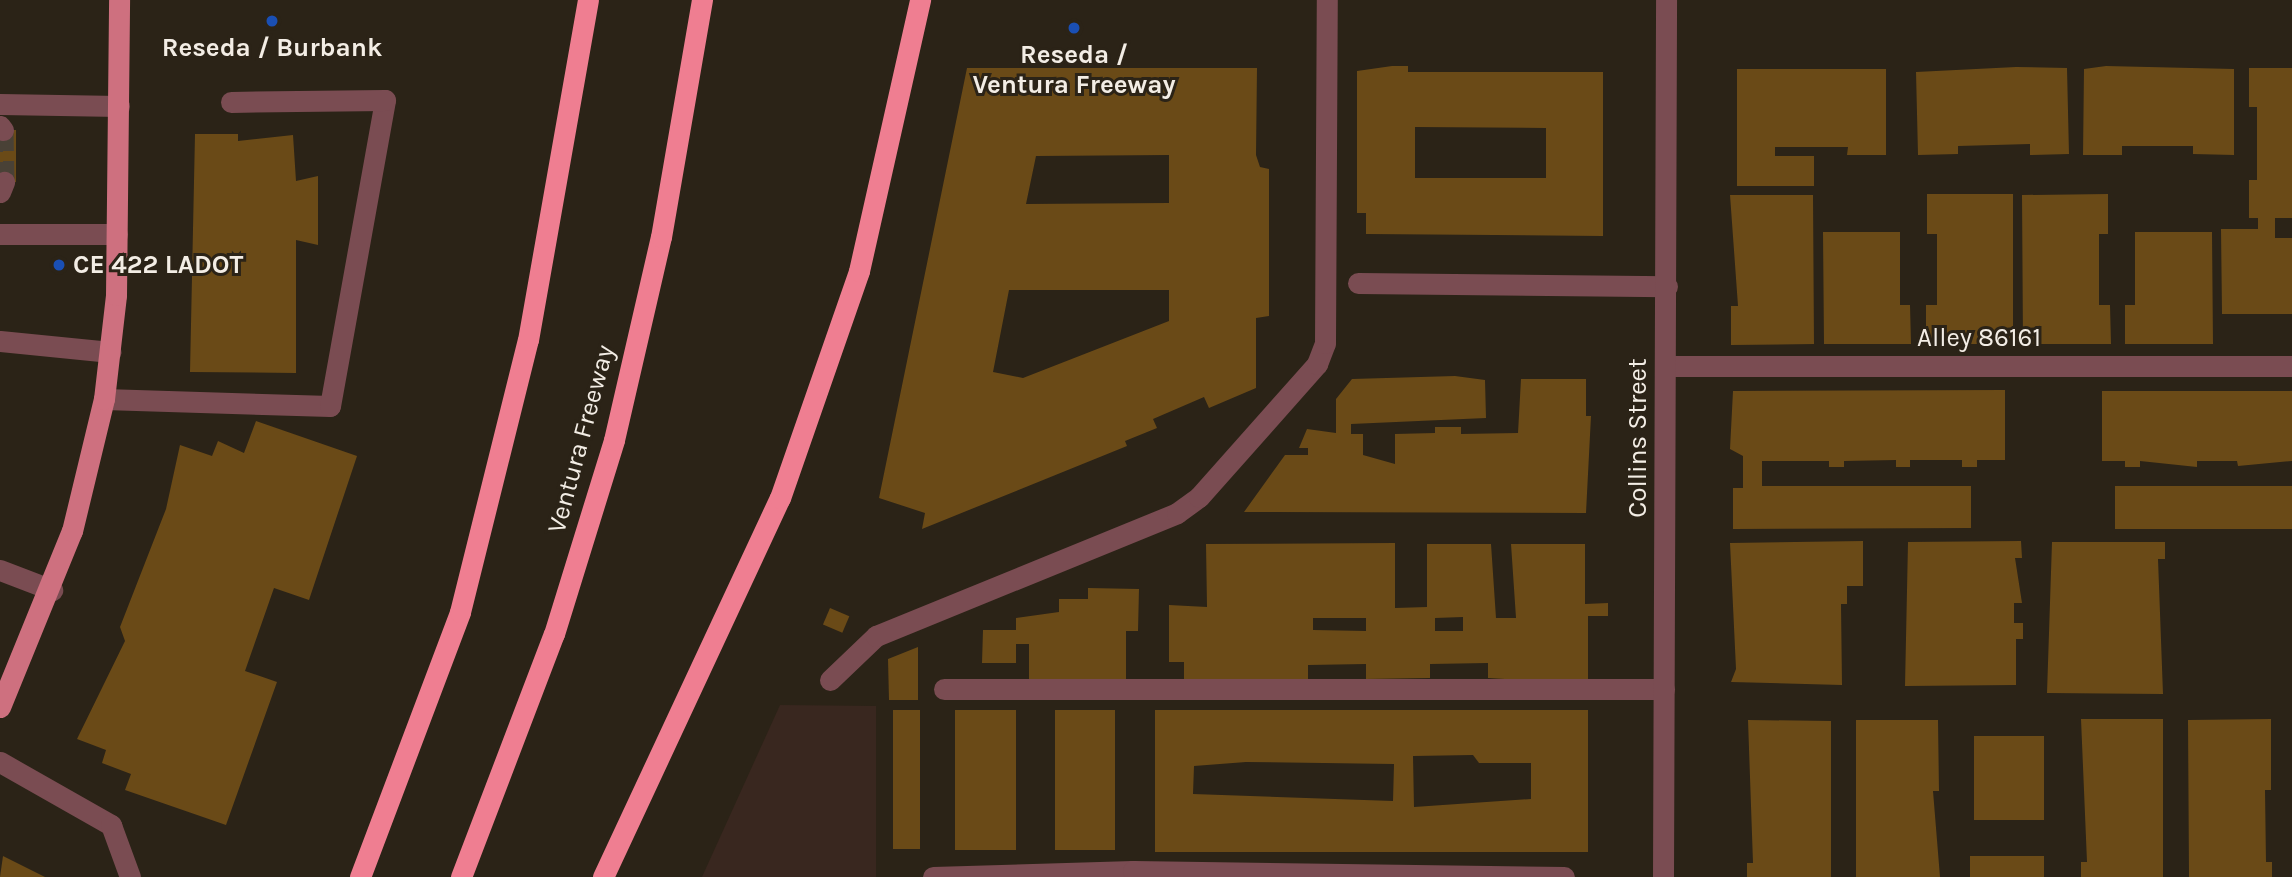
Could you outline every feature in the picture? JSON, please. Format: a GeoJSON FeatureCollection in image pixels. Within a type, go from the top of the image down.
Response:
{"type":"FeatureCollection","features":[{"type":"Feature","properties":{"kind":"highway"},"geometry":{"type":"LineString","coordinates":[[360,877],[460,612],[528,340],[580,64],[588,0]]}},
{"type":"Feature","properties":{"kind":"highway","name":"Ventura Freeway"},"geometry":{"type":"LineString","coordinates":[[461,877],[554,634],[614,440],[696,60],[702,0]]}},
{"type":"Feature","properties":{"kind":"highway"},"geometry":{"type":"LineString","coordinates":[[603,877],[784,486],[859,271],[920,0]]}},
{"type":"Feature","properties":{"kind":"main road"},"geometry":{"type":"LineString","coordinates":[[0,707],[52,590],[93,457],[104,399],[110,352],[117,234],[119,0]]}},
{"type":"Feature","properties":{"kind":"street"},"geometry":{"type":"LineString","coordinates":[[830,680],[876,636],[1177,513],[1317,364],[1325,343],[1327,0]]}},
{"type":"Feature","properties":{"kind":"street","name":"Collins Street"},"geometry":{"type":"LineString","coordinates":[[1663,877],[1667,366],[1666,0]]}},
{"type":"Feature","properties":{"kind":"street"},"geometry":{"type":"LineString","coordinates":[[104,399],[330,406],[385,100],[231,102]]}},
{"type":"Feature","properties":{"kind":"street"},"geometry":{"type":"LineString","coordinates":[[0,104],[119,106]]}},
{"type":"Feature","properties":{"kind":"street"},"geometry":{"type":"LineString","coordinates":[[0,234],[117,234]]}},
{"type":"Feature","properties":{"kind":"street"},"geometry":{"type":"LineString","coordinates":[[1359,283],[1667,286]]}},
{"type":"Feature","properties":{"kind":"street"},"geometry":{"type":"LineString","coordinates":[[0,341],[110,352]]}},
{"type":"Feature","properties":{"kind":"street","name":"Alley 86161"},"geometry":{"type":"LineString","coordinates":[[1667,366],[2292,366]]}},
{"type":"Feature","properties":{"kind":"street"},"geometry":{"type":"LineString","coordinates":[[0,570],[52,590]]}},
{"type":"Feature","properties":{"kind":"street"},"geometry":{"type":"LineString","coordinates":[[944,689],[1664,690]]}},
{"type":"Feature","properties":{"kind":"street"},"geometry":{"type":"LineString","coordinates":[[0,762],[111,825],[130,877]]}},
{"type":"Feature","properties":{"kind":"street"},"geometry":{"type":"LineString","coordinates":[[933,877],[1133,874],[1564,877]]}},
{"type":"Feature","properties":{"kind":"shaded area"},"geometry":{"type":"Polygon","coordinates":[[[780,705],[876,706],[876,877],[702,877],[780,705]]]}},
{"type":"Feature","properties":{"kind":"building"},"geometry":{"type":"Polygon","coordinates":[[[1408,66],[1408,72],[1603,72],[1603,236],[1366,234],[1366,213],[1357,213],[1357,71],[1408,66]],[[1415,127],[1415,178],[1546,178],[1546,128],[1415,127]]]}},
{"type":"Feature","properties":{"kind":"building"},"geometry":{"type":"Polygon","coordinates":[[[2106,66],[2234,69],[2234,155],[2193,154],[2193,146],[2122,146],[2122,155],[2083,155],[2084,69],[2106,66]]]}},
{"type":"Feature","properties":{"kind":"building"},"geometry":{"type":"Polygon","coordinates":[[[2016,67],[2067,68],[2069,154],[2030,155],[2030,144],[1958,146],[1958,154],[1918,155],[1916,72],[2016,67]]]}},
{"type":"Feature","properties":{"kind":"building"},"geometry":{"type":"Polygon","coordinates":[[[967,68],[1257,68],[1256,155],[1260,167],[1269,169],[1269,316],[1256,318],[1256,388],[1209,408],[1204,397],[1153,419],[1157,428],[1125,441],[1127,446],[922,529],[925,513],[879,498],[967,68]],[[1169,155],[1036,156],[1026,204],[1169,203],[1169,155]],[[1009,290],[993,372],[1023,378],[1169,321],[1169,290],[1009,290]]]}},
{"type":"Feature","properties":{"kind":"building"},"geometry":{"type":"Polygon","coordinates":[[[2249,68],[2292,68],[2292,218],[2275,218],[2275,238],[2292,238],[2292,314],[2222,314],[2221,229],[2258,229],[2258,218],[2249,218],[2249,180],[2257,180],[2257,107],[2249,107],[2249,68]]]}},
{"type":"Feature","properties":{"kind":"building"},"geometry":{"type":"Polygon","coordinates":[[[1737,69],[1886,69],[1886,155],[1847,155],[1848,147],[1775,147],[1775,156],[1814,156],[1814,186],[1737,186],[1737,69]]]}},
{"type":"Feature","properties":{"kind":"building"},"geometry":{"type":"Polygon","coordinates":[[[0,130],[16,130],[16,182],[0,182],[0,130]]]}},
{"type":"Feature","properties":{"kind":"building"},"geometry":{"type":"Polygon","coordinates":[[[195,134],[238,134],[238,141],[293,135],[296,181],[318,176],[318,245],[296,240],[296,373],[190,372],[195,134]]]}},
{"type":"Feature","properties":{"kind":"building"},"geometry":{"type":"Polygon","coordinates":[[[1927,194],[2013,194],[2013,344],[1926,344],[1926,305],[1937,305],[1937,234],[1927,234],[1927,194]]]}},
{"type":"Feature","properties":{"kind":"building"},"geometry":{"type":"Polygon","coordinates":[[[2108,194],[2108,234],[2099,234],[2099,305],[2110,305],[2111,344],[2023,344],[2022,195],[2108,194]]]}},
{"type":"Feature","properties":{"kind":"building"},"geometry":{"type":"Polygon","coordinates":[[[1730,195],[1813,195],[1814,344],[1731,345],[1731,306],[1738,306],[1730,195]]]}},
{"type":"Feature","properties":{"kind":"building"},"geometry":{"type":"Polygon","coordinates":[[[1823,232],[1900,232],[1900,305],[1910,305],[1911,344],[1824,344],[1823,232]]]}},
{"type":"Feature","properties":{"kind":"building"},"geometry":{"type":"Polygon","coordinates":[[[2135,232],[2212,232],[2213,344],[2125,344],[2125,305],[2135,305],[2135,232]]]}},
{"type":"Feature","properties":{"kind":"building"},"geometry":{"type":"Polygon","coordinates":[[[1455,376],[1485,380],[1486,418],[1351,424],[1351,434],[1363,434],[1363,455],[1395,464],[1395,434],[1435,433],[1435,427],[1461,427],[1461,434],[1518,433],[1521,379],[1586,379],[1586,416],[1591,416],[1586,513],[1244,512],[1285,455],[1308,455],[1308,448],[1299,448],[1307,429],[1336,433],[1336,399],[1352,379],[1455,376]]]}},
{"type":"Feature","properties":{"kind":"building"},"geometry":{"type":"Polygon","coordinates":[[[2005,390],[2005,460],[1977,460],[1977,467],[1962,467],[1962,460],[1910,460],[1910,467],[1896,467],[1896,460],[1844,461],[1844,467],[1829,467],[1829,461],[1762,461],[1762,486],[1971,486],[1971,528],[1733,529],[1733,488],[1743,488],[1743,456],[1730,449],[1733,391],[2005,390]]]}},
{"type":"Feature","properties":{"kind":"building"},"geometry":{"type":"Polygon","coordinates":[[[2102,391],[2292,391],[2292,461],[2238,466],[2237,461],[2197,461],[2197,467],[2140,461],[2140,467],[2125,467],[2125,461],[2102,461],[2102,391]]]}},
{"type":"Feature","properties":{"kind":"building"},"geometry":{"type":"Polygon","coordinates":[[[256,421],[357,456],[309,600],[274,588],[245,671],[277,682],[226,825],[125,790],[131,774],[102,763],[106,750],[77,739],[125,641],[120,627],[166,509],[180,445],[212,456],[218,441],[244,453],[256,421]]]}},
{"type":"Feature","properties":{"kind":"building"},"geometry":{"type":"Polygon","coordinates":[[[2115,486],[2292,486],[2292,529],[2115,529],[2115,486]]]}},
{"type":"Feature","properties":{"kind":"building"},"geometry":{"type":"Polygon","coordinates":[[[1863,541],[1863,586],[1847,586],[1847,604],[1841,604],[1842,685],[1731,682],[1736,669],[1730,543],[1863,541]]]}},
{"type":"Feature","properties":{"kind":"building"},"geometry":{"type":"Polygon","coordinates":[[[2021,541],[2022,558],[2015,558],[2022,603],[2014,603],[2014,623],[2023,623],[2023,639],[2016,639],[2016,685],[1905,686],[1908,542],[2021,541]]]}},
{"type":"Feature","properties":{"kind":"building"},"geometry":{"type":"Polygon","coordinates":[[[2052,542],[2165,542],[2165,559],[2158,559],[2163,694],[2047,693],[2052,542]]]}},
{"type":"Feature","properties":{"kind":"building"},"geometry":{"type":"Polygon","coordinates":[[[1395,543],[1395,608],[1427,607],[1427,544],[1491,544],[1496,618],[1516,618],[1511,544],[1585,544],[1585,604],[1608,603],[1608,616],[1588,616],[1588,684],[1488,678],[1488,663],[1430,664],[1430,678],[1366,679],[1366,664],[1308,665],[1308,679],[1184,679],[1184,662],[1169,662],[1169,605],[1207,607],[1206,544],[1395,543]],[[1463,617],[1435,618],[1435,631],[1463,631],[1463,617]],[[1313,618],[1313,630],[1366,631],[1366,618],[1313,618]]]}},
{"type":"Feature","properties":{"kind":"building"},"geometry":{"type":"Polygon","coordinates":[[[1088,588],[1139,589],[1138,631],[1126,631],[1126,684],[1029,683],[1029,644],[1016,644],[1016,663],[982,663],[983,630],[1016,630],[1016,618],[1059,612],[1059,599],[1088,599],[1088,588]]]}},
{"type":"Feature","properties":{"kind":"building"},"geometry":{"type":"Polygon","coordinates":[[[830,608],[849,616],[842,633],[823,625],[830,608]]]}},
{"type":"Feature","properties":{"kind":"building"},"geometry":{"type":"Polygon","coordinates":[[[918,647],[918,700],[889,700],[888,659],[918,647]]]}},
{"type":"Feature","properties":{"kind":"building"},"geometry":{"type":"Polygon","coordinates":[[[893,710],[920,710],[920,849],[893,849],[893,710]]]}},
{"type":"Feature","properties":{"kind":"building"},"geometry":{"type":"Polygon","coordinates":[[[955,710],[1016,710],[1016,850],[955,850],[955,710]]]}},
{"type":"Feature","properties":{"kind":"building"},"geometry":{"type":"Polygon","coordinates":[[[1055,710],[1115,710],[1115,850],[1055,850],[1055,710]]]}},
{"type":"Feature","properties":{"kind":"building"},"geometry":{"type":"Polygon","coordinates":[[[1155,710],[1588,710],[1588,852],[1155,852],[1155,710]],[[1473,755],[1413,756],[1414,807],[1531,799],[1531,763],[1479,763],[1473,755]],[[1246,762],[1194,766],[1193,794],[1393,801],[1394,764],[1246,762]]]}},
{"type":"Feature","properties":{"kind":"building"},"geometry":{"type":"Polygon","coordinates":[[[2081,719],[2163,719],[2163,877],[2081,877],[2081,862],[2087,862],[2081,719]]]}},
{"type":"Feature","properties":{"kind":"building"},"geometry":{"type":"Polygon","coordinates":[[[2271,719],[2271,790],[2265,790],[2266,862],[2272,862],[2272,877],[2189,877],[2188,720],[2271,719]]]}},
{"type":"Feature","properties":{"kind":"building"},"geometry":{"type":"Polygon","coordinates":[[[1748,720],[1831,721],[1831,877],[1747,877],[1747,863],[1753,863],[1748,720]]]}},
{"type":"Feature","properties":{"kind":"building"},"geometry":{"type":"Polygon","coordinates":[[[1856,720],[1938,720],[1939,791],[1933,791],[1940,877],[1856,877],[1856,720]]]}},
{"type":"Feature","properties":{"kind":"building"},"geometry":{"type":"Polygon","coordinates":[[[1974,736],[2044,736],[2044,820],[1974,820],[1974,736]]]}},
{"type":"Feature","properties":{"kind":"building"},"geometry":{"type":"Polygon","coordinates":[[[3,856],[45,877],[0,877],[3,856]]]}},
{"type":"Feature","properties":{"kind":"building"},"geometry":{"type":"Polygon","coordinates":[[[1970,856],[2044,856],[2044,877],[1970,877],[1970,856]]]}},
{"type":"Feature","properties":{"kind":"tunnel"},"geometry":{"type":"LineString","coordinates":[[3,130],[4,182]]}},
{"type":"Feature","properties":{"kind":"place","name":"Reseda / Burbank"},"geometry":{"type":"Point","coordinates":[272,21]}},
{"type":"Feature","properties":{"kind":"place","name":"Reseda / Ventura Freeway"},"geometry":{"type":"Point","coordinates":[1074,28]}},
{"type":"Feature","properties":{"kind":"place","name":"CE 422 LADOT"},"geometry":{"type":"Point","coordinates":[59,265]}}]}
